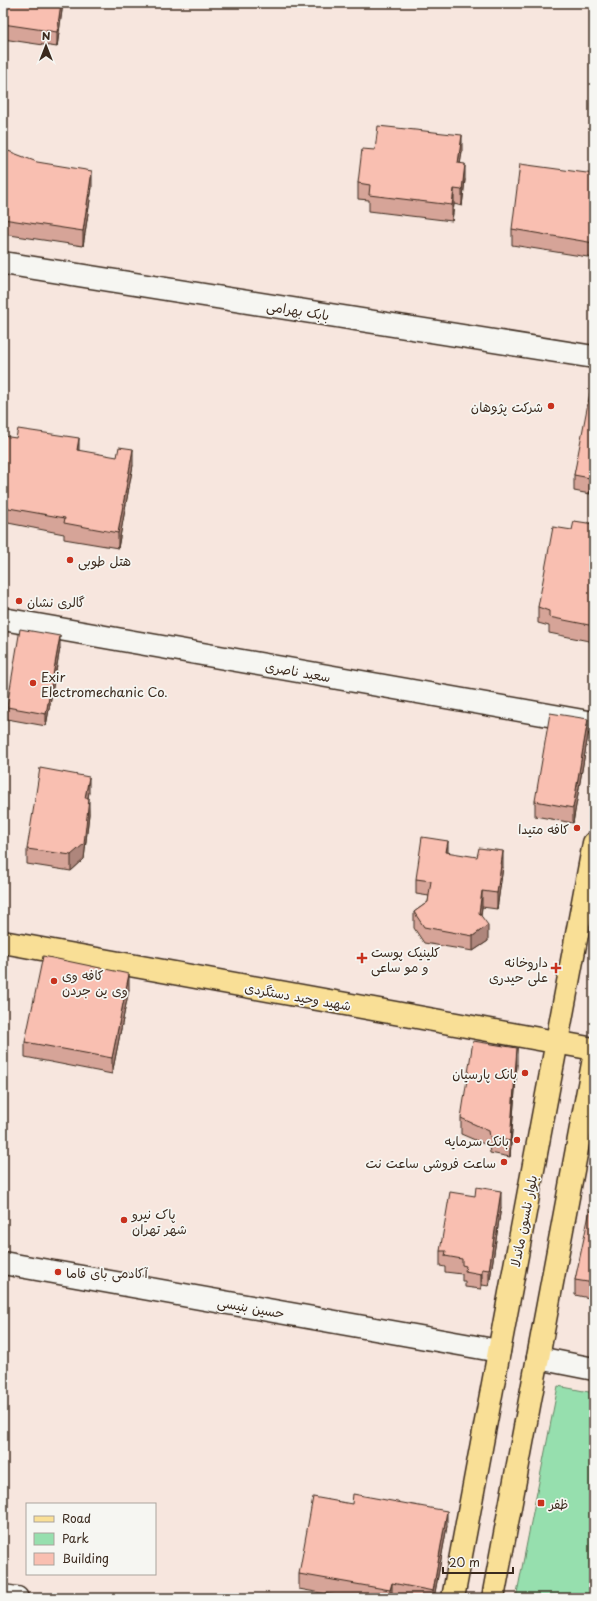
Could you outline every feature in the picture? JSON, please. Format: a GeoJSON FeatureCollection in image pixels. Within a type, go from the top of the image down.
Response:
{"type":"FeatureCollection","features":[{"type":"Feature","properties":{"kind":"main road","name":"بلوار نلسون ماندلا"},"geometry":{"type":"LineString","coordinates":[[453,1598],[594,843]]}},
{"type":"Feature","properties":{"kind":"main road","name":"شهید وحید دستگردی"},"geometry":{"type":"LineString","coordinates":[[3,942],[594,1050]]}},
{"type":"Feature","properties":{"kind":"main road"},"geometry":{"type":"LineString","coordinates":[[493,1598],[594,1058]]}},
{"type":"Feature","properties":{"kind":"street","name":"بابک بهرامی"},"geometry":{"type":"LineString","coordinates":[[3,263],[594,357]]}},
{"type":"Feature","properties":{"kind":"street","name":"سعید ناصری"},"geometry":{"type":"LineString","coordinates":[[3,618],[594,723]]}},
{"type":"Feature","properties":{"kind":"street","name":"حسین بنیسی"},"geometry":{"type":"LineString","coordinates":[[3,1263],[499,1351]]}},
{"type":"Feature","properties":{"kind":"street"},"geometry":{"type":"LineString","coordinates":[[538,1358],[594,1369]]}},
{"type":"Feature","properties":{"kind":"street"},"geometry":{"type":"LineString","coordinates":[[3,1596],[17,1598]]}},
{"type":"Feature","properties":{"kind":"green space"},"geometry":{"type":"Polygon","coordinates":[[[558,1386],[594,1393],[594,1598],[516,1598],[558,1386]]]}},
{"type":"Feature","properties":{"kind":"building"},"geometry":{"type":"Polygon","coordinates":[[[3,3],[61,3],[57,32],[3,24],[3,3]]]}},
{"type":"Feature","properties":{"kind":"building"},"geometry":{"type":"Polygon","coordinates":[[[378,126],[462,135],[458,163],[465,164],[462,190],[454,189],[452,205],[369,195],[370,185],[358,183],[362,149],[375,150],[378,126]]]}},
{"type":"Feature","properties":{"kind":"building"},"geometry":{"type":"Polygon","coordinates":[[[3,149],[37,162],[92,171],[83,231],[3,219],[3,149]]]}},
{"type":"Feature","properties":{"kind":"building"},"geometry":{"type":"Polygon","coordinates":[[[520,164],[594,174],[594,243],[512,229],[520,164]]]}},
{"type":"Feature","properties":{"kind":"building"},"geometry":{"type":"Polygon","coordinates":[[[590,393],[594,394],[594,472],[590,478],[574,475],[590,393]]]}},
{"type":"Feature","properties":{"kind":"building"},"geometry":{"type":"Polygon","coordinates":[[[18,429],[79,438],[77,450],[117,457],[119,447],[133,449],[118,533],[64,523],[65,518],[3,507],[3,436],[16,438],[18,429]]]}},
{"type":"Feature","properties":{"kind":"building"},"geometry":{"type":"Polygon","coordinates":[[[574,521],[594,524],[594,626],[549,617],[549,611],[538,607],[553,527],[572,530],[574,521]]]}},
{"type":"Feature","properties":{"kind":"building","name":"Exir Electromechanic Co."},"geometry":{"type":"Polygon","coordinates":[[[20,629],[60,636],[46,714],[7,707],[20,629]]]}},
{"type":"Feature","properties":{"kind":"building"},"geometry":{"type":"Polygon","coordinates":[[[550,713],[588,719],[573,808],[535,801],[550,713]]]}},
{"type":"Feature","properties":{"kind":"building"},"geometry":{"type":"Polygon","coordinates":[[[40,768],[89,777],[85,798],[89,798],[84,844],[71,855],[27,849],[40,768]]]}},
{"type":"Feature","properties":{"kind":"building"},"geometry":{"type":"Polygon","coordinates":[[[422,837],[448,841],[446,852],[477,857],[479,848],[503,851],[497,893],[482,891],[479,913],[488,925],[473,936],[424,927],[414,912],[428,902],[431,881],[416,879],[422,837]]]}},
{"type":"Feature","properties":{"kind":"building"},"geometry":{"type":"Polygon","coordinates":[[[43,956],[129,974],[112,1058],[25,1042],[43,956]]]}},
{"type":"Feature","properties":{"kind":"building"},"geometry":{"type":"Polygon","coordinates":[[[473,1041],[517,1048],[510,1141],[490,1137],[489,1131],[461,1118],[473,1041]]]}},
{"type":"Feature","properties":{"kind":"building"},"geometry":{"type":"Polygon","coordinates":[[[476,1187],[501,1191],[489,1270],[482,1269],[481,1274],[465,1271],[466,1266],[462,1265],[462,1259],[445,1256],[446,1251],[440,1251],[450,1192],[475,1196],[476,1187]]]}},
{"type":"Feature","properties":{"kind":"building"},"geometry":{"type":"Polygon","coordinates":[[[590,1210],[594,1210],[594,1283],[575,1280],[590,1210]]]}},
{"type":"Feature","properties":{"kind":"building"},"geometry":{"type":"Polygon","coordinates":[[[353,1494],[447,1511],[433,1591],[392,1583],[390,1590],[299,1574],[313,1497],[352,1504],[353,1494]]]}},
{"type":"Feature","properties":{"kind":"place","name":"شرکت پژوهان"},"geometry":{"type":"Point","coordinates":[551,406]}},
{"type":"Feature","properties":{"kind":"place","name":"هتل طوبی"},"geometry":{"type":"Point","coordinates":[70,560]}},
{"type":"Feature","properties":{"kind":"place","name":"گالری نشان"},"geometry":{"type":"Point","coordinates":[19,601]}},
{"type":"Feature","properties":{"kind":"place","name":"Exir Electromechanic Co."},"geometry":{"type":"Point","coordinates":[33,683]}},
{"type":"Feature","properties":{"kind":"place","name":"کافه متیدا"},"geometry":{"type":"Point","coordinates":[577,828]}},
{"type":"Feature","properties":{"kind":"place","name":"کلینیک پوست و مو ساعی"},"geometry":{"type":"Point","coordinates":[362,958]}},
{"type":"Feature","properties":{"kind":"place","name":"داروخانه علی حیدری"},"geometry":{"type":"Point","coordinates":[556,968]}},
{"type":"Feature","properties":{"kind":"place","name":"کافه وی وی ین جردن"},"geometry":{"type":"Point","coordinates":[54,981]}},
{"type":"Feature","properties":{"kind":"place","name":"بانک پارسیان"},"geometry":{"type":"Point","coordinates":[525,1073]}},
{"type":"Feature","properties":{"kind":"place","name":"بانک سرمایه"},"geometry":{"type":"Point","coordinates":[517,1140]}},
{"type":"Feature","properties":{"kind":"place","name":"ساعت فروشی ساعت نت"},"geometry":{"type":"Point","coordinates":[504,1162]}},
{"type":"Feature","properties":{"kind":"place","name":"پاک نیرو شهر‌ تهران"},"geometry":{"type":"Point","coordinates":[124,1220]}},
{"type":"Feature","properties":{"kind":"place","name":"آکادمی بای فاما"},"geometry":{"type":"Point","coordinates":[58,1272]}},
{"type":"Feature","properties":{"kind":"place","name":"ظفر"},"geometry":{"type":"Point","coordinates":[541,1503]}}]}
